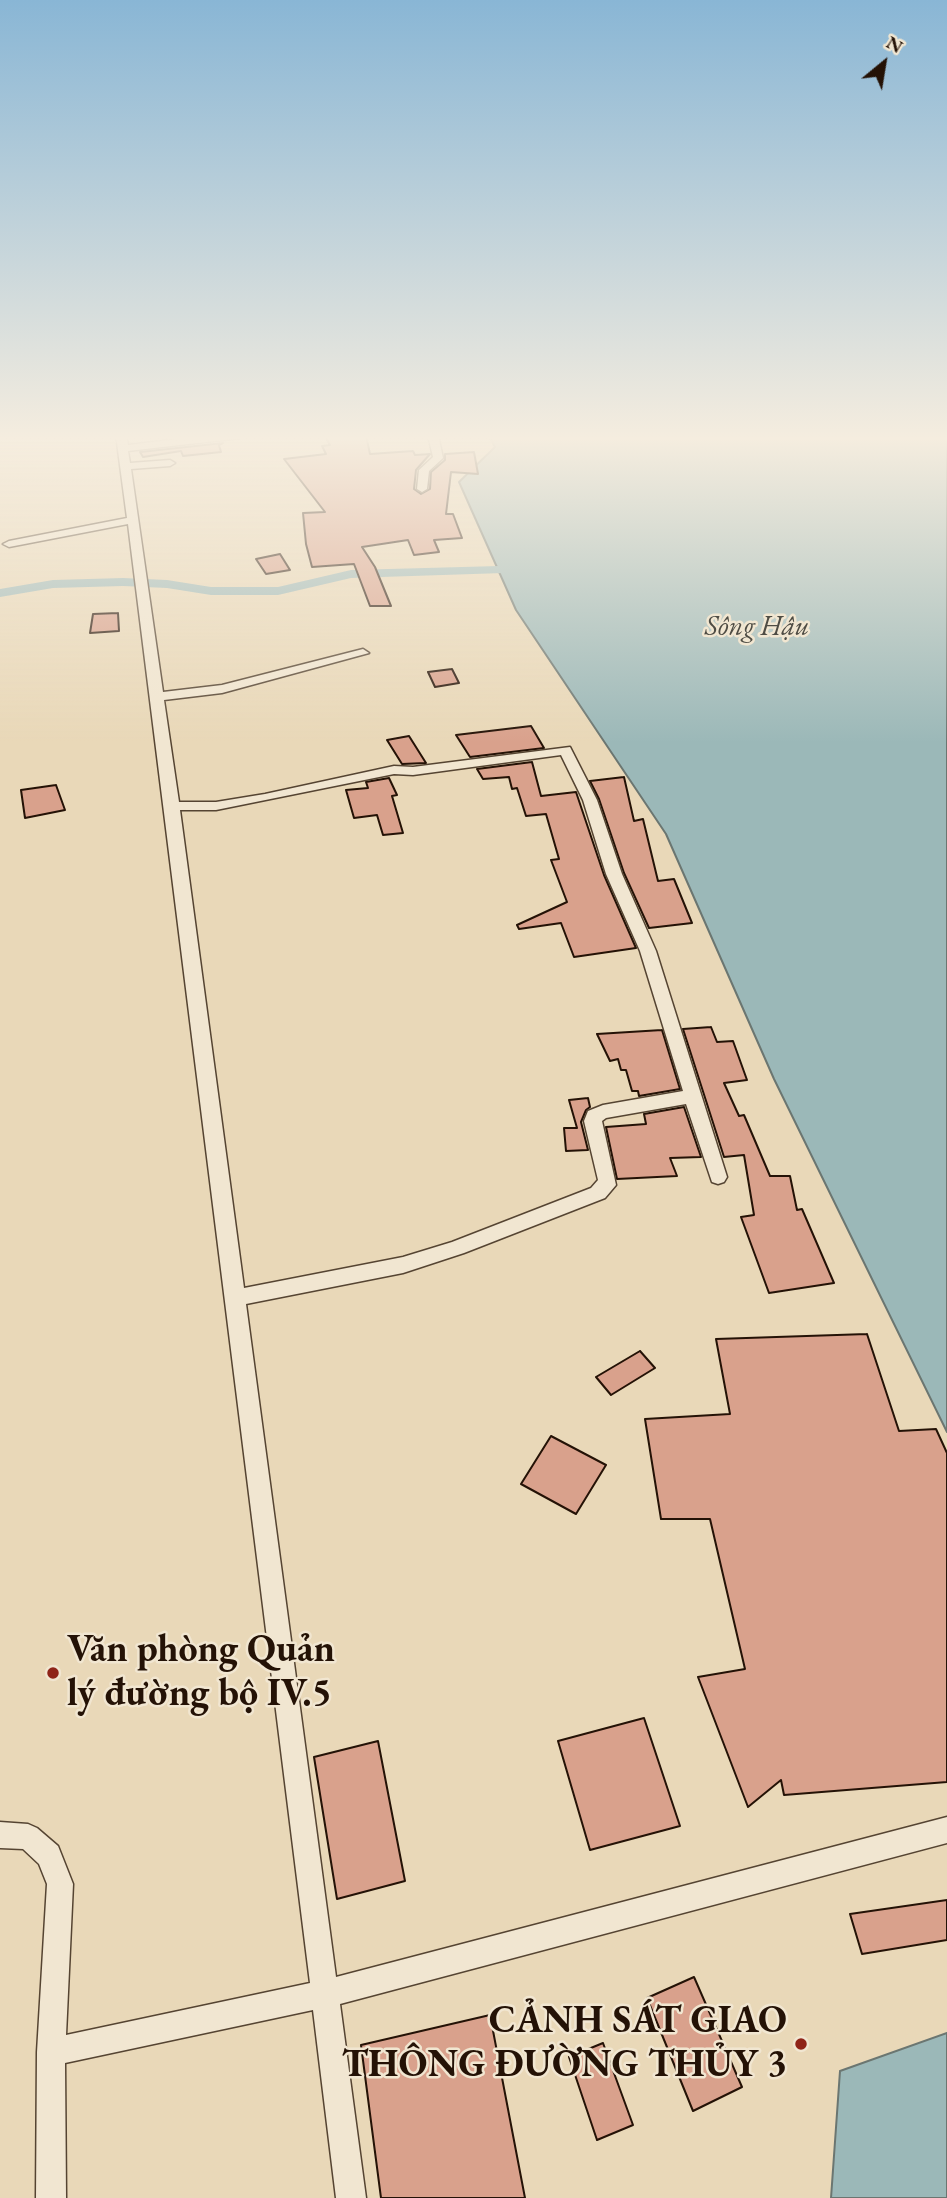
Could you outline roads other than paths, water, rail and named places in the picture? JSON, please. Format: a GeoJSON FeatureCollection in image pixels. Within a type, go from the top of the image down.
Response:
{"type":"FeatureCollection","features":[{"type":"Feature","properties":{"kind":"street"},"geometry":{"type":"LineString","coordinates":[[4,545],[42,538]]}},
{"type":"Feature","properties":{"kind":"street"},"geometry":{"type":"LineString","coordinates":[[135,538],[351,2198]]}},
{"type":"Feature","properties":{"kind":"street"},"geometry":{"type":"LineString","coordinates":[[157,697],[222,689],[363,653]]}},
{"type":"Feature","properties":{"kind":"street"},"geometry":{"type":"LineString","coordinates":[[172,806],[216,806],[394,770],[413,771],[565,750],[590,800],[614,874],[648,951],[718,1177]]}},
{"type":"Feature","properties":{"kind":"street"},"geometry":{"type":"LineString","coordinates":[[235,1298],[404,1265],[457,1248],[598,1193],[608,1183],[594,1116],[603,1112],[693,1096]]}},
{"type":"Feature","properties":{"kind":"street"},"geometry":{"type":"LineString","coordinates":[[51,2052],[324,1994],[947,1830]]}},
{"type":"Feature","properties":{"kind":"street"},"geometry":{"type":"LineString","coordinates":[[0,1835],[28,1837],[49,1855],[60,1884],[51,2052],[51,2198]]}},
{"type":"Feature","properties":{"kind":"water","name":"Sông Hậu"},"geometry":{"type":"Polygon","coordinates":[[[484,538],[947,538],[947,1432],[774,1079],[666,834],[516,610],[484,538]]]}},
{"type":"Feature","properties":{"kind":"water"},"geometry":{"type":"Polygon","coordinates":[[[947,2033],[947,2198],[831,2198],[840,2071],[947,2033]]]}},
{"type":"Feature","properties":{"kind":"waterway"},"geometry":{"type":"LineString","coordinates":[[0,593],[53,584],[123,582],[167,584],[211,591],[278,591],[351,574],[499,570]]}},
{"type":"Feature","properties":{"kind":"place","name":"Văn phòng Quản lý đường bộ IV.5"},"geometry":{"type":"Point","coordinates":[53,1673]}},
{"type":"Feature","properties":{"kind":"place","name":"CẢNH SÁT GIAO THÔNG ĐƯỜNG THỦY 3"},"geometry":{"type":"Point","coordinates":[801,2044]}}]}
